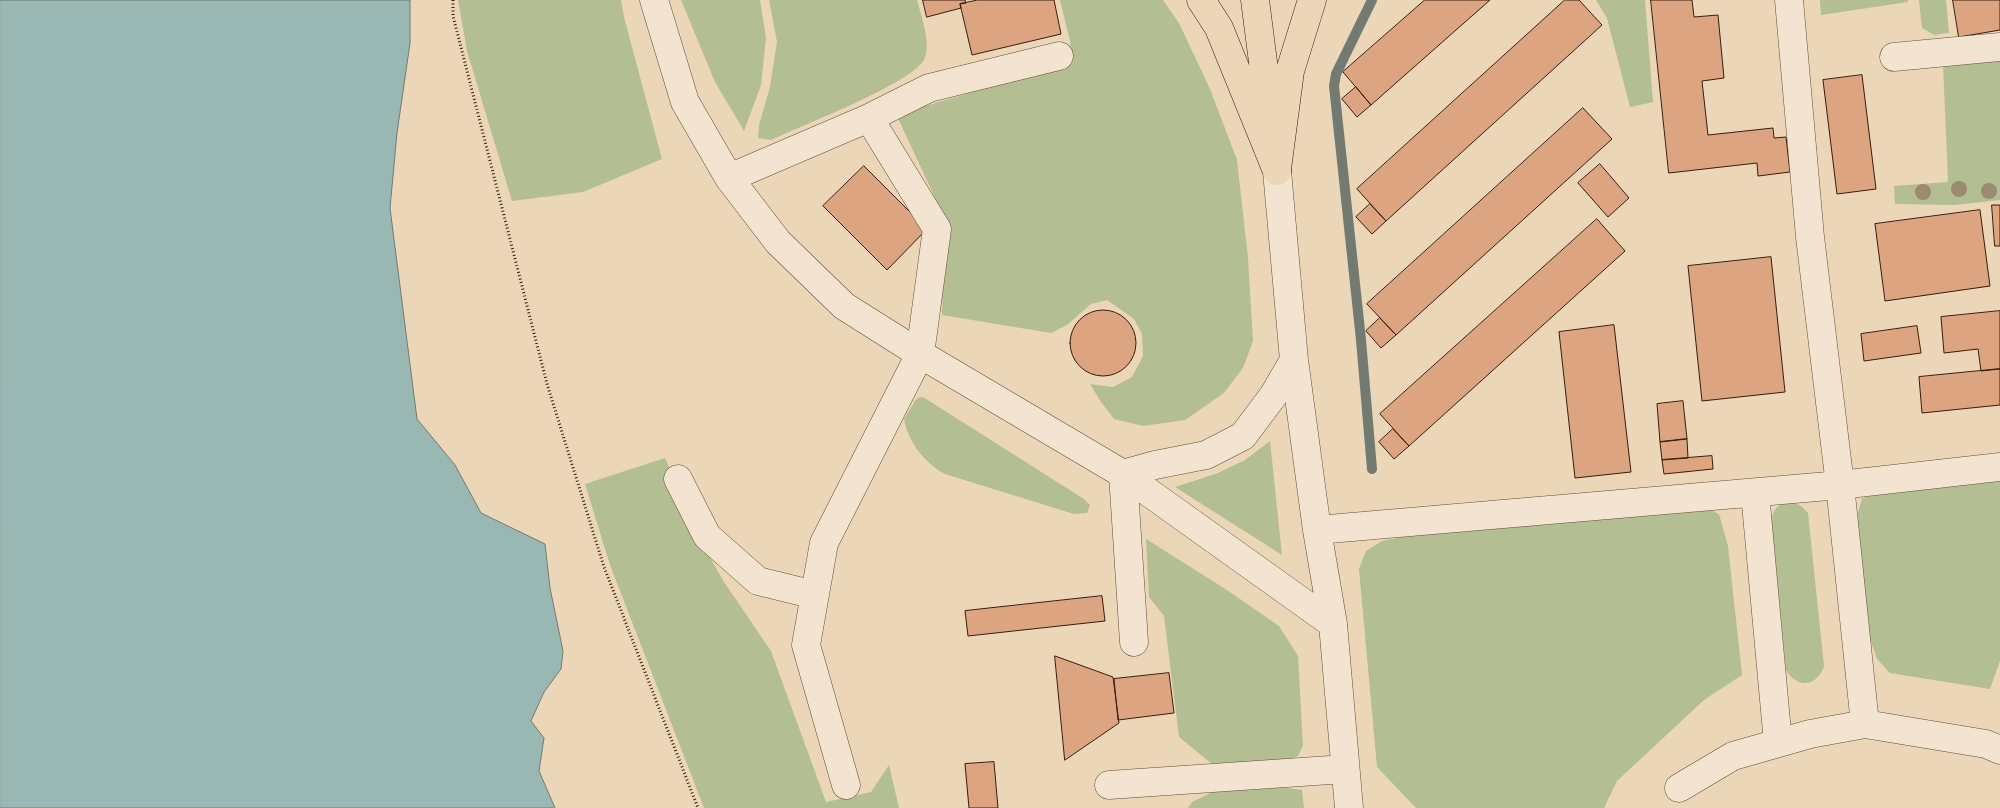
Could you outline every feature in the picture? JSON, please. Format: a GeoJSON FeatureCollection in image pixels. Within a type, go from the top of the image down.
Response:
{"type":"FeatureCollection","features":[{"type":"Feature","properties":{"kind":"main road"},"geometry":{"type":"LineString","coordinates":[[1201,0],[1218,28],[1277,171]]}},
{"type":"Feature","properties":{"kind":"main road"},"geometry":{"type":"LineString","coordinates":[[1255,0],[1277,171]]}},
{"type":"Feature","properties":{"kind":"main road"},"geometry":{"type":"LineString","coordinates":[[1277,171],[1290,71],[1312,0]]}},
{"type":"Feature","properties":{"kind":"street"},"geometry":{"type":"LineString","coordinates":[[654,0],[685,102],[730,178],[778,242],[844,306],[920,354],[1123,474],[1333,624]]}},
{"type":"Feature","properties":{"kind":"street"},"geometry":{"type":"LineString","coordinates":[[1789,0],[1810,237],[1840,485],[1865,724]]}},
{"type":"Feature","properties":{"kind":"street"},"geometry":{"type":"LineString","coordinates":[[1894,57],[2000,47]]}},
{"type":"Feature","properties":{"kind":"street"},"geometry":{"type":"LineString","coordinates":[[730,178],[869,118],[929,88],[1059,56]]}},
{"type":"Feature","properties":{"kind":"street"},"geometry":{"type":"LineString","coordinates":[[846,786],[806,645],[814,595],[824,543],[920,354],[937,229],[869,118]]}},
{"type":"Feature","properties":{"kind":"street"},"geometry":{"type":"LineString","coordinates":[[1277,171],[1294,360],[1317,530],[1333,624],[1348,808]]}},
{"type":"Feature","properties":{"kind":"street"},"geometry":{"type":"LineString","coordinates":[[1123,474],[1155,465],[1206,456],[1243,436],[1273,396],[1294,360]]}},
{"type":"Feature","properties":{"kind":"street"},"geometry":{"type":"LineString","coordinates":[[1317,530],[1755,493],[2000,467]]}},
{"type":"Feature","properties":{"kind":"street"},"geometry":{"type":"LineString","coordinates":[[1123,474],[1134,642]]}},
{"type":"Feature","properties":{"kind":"street"},"geometry":{"type":"LineString","coordinates":[[678,479],[707,536],[758,581],[814,595]]}},
{"type":"Feature","properties":{"kind":"street"},"geometry":{"type":"LineString","coordinates":[[1755,493],[1778,743]]}},
{"type":"Feature","properties":{"kind":"street"},"geometry":{"type":"LineString","coordinates":[[1679,788],[1733,756],[1810,734],[1865,724],[1986,744],[2000,750]]}},
{"type":"Feature","properties":{"kind":"street"},"geometry":{"type":"LineString","coordinates":[[1109,785],[1345,769]]}},
{"type":"Feature","properties":{"kind":"path"},"geometry":{"type":"LineString","coordinates":[[453,0],[453,16],[547,384],[604,567],[698,808]]}},
{"type":"Feature","properties":{"kind":"green space"},"geometry":{"type":"Polygon","coordinates":[[[458,0],[621,0],[662,159],[583,192],[512,201],[467,51],[458,0]]]}},
{"type":"Feature","properties":{"kind":"green space"},"geometry":{"type":"Polygon","coordinates":[[[681,0],[760,0],[766,38],[761,85],[744,131],[715,82],[681,0]]]}},
{"type":"Feature","properties":{"kind":"green space"},"geometry":{"type":"Polygon","coordinates":[[[769,0],[917,0],[927,46],[924,60],[898,81],[854,104],[771,140],[758,138],[759,125],[770,87],[777,42],[769,0]]]}},
{"type":"Feature","properties":{"kind":"green space"},"geometry":{"type":"Polygon","coordinates":[[[1060,0],[1163,0],[1179,23],[1210,89],[1237,160],[1248,258],[1253,341],[1243,368],[1224,393],[1185,420],[1143,426],[1114,419],[1101,402],[1090,384],[1113,387],[1132,377],[1143,356],[1142,334],[1134,319],[1107,300],[1091,304],[1067,325],[1051,333],[942,315],[944,217],[896,114],[1072,64],[1070,41],[1060,0]]]}},
{"type":"Feature","properties":{"kind":"green space"},"geometry":{"type":"Polygon","coordinates":[[[1596,0],[1645,0],[1653,102],[1630,107],[1607,18],[1596,0]]]}},
{"type":"Feature","properties":{"kind":"green space"},"geometry":{"type":"Polygon","coordinates":[[[1820,0],[1908,0],[1908,2],[1821,15],[1820,0]]]}},
{"type":"Feature","properties":{"kind":"green space"},"geometry":{"type":"Polygon","coordinates":[[[1919,0],[1946,0],[1949,33],[1934,35],[1922,28],[1919,0]]]}},
{"type":"Feature","properties":{"kind":"green space"},"geometry":{"type":"Polygon","coordinates":[[[2000,58],[2000,200],[1955,205],[1895,204],[1894,186],[1948,182],[1943,64],[2000,58]]]}},
{"type":"Feature","properties":{"kind":"green space"},"geometry":{"type":"Polygon","coordinates":[[[923,397],[1084,499],[1090,505],[1087,513],[1074,514],[945,474],[937,469],[918,451],[909,435],[904,419],[917,398],[923,397]]]}},
{"type":"Feature","properties":{"kind":"green space"},"geometry":{"type":"Polygon","coordinates":[[[1270,441],[1282,555],[1175,487],[1218,473],[1245,460],[1270,441]]]}},
{"type":"Feature","properties":{"kind":"green space"},"geometry":{"type":"Polygon","coordinates":[[[665,458],[704,547],[724,582],[771,651],[826,802],[871,792],[889,765],[899,808],[704,808],[610,565],[585,484],[665,458]]]}},
{"type":"Feature","properties":{"kind":"green space"},"geometry":{"type":"Polygon","coordinates":[[[2000,480],[2000,661],[1990,689],[1890,673],[1877,659],[1866,627],[1857,516],[1862,498],[1883,493],[2000,480]]]}},
{"type":"Feature","properties":{"kind":"green space"},"geometry":{"type":"Polygon","coordinates":[[[1786,502],[1798,504],[1808,513],[1824,666],[1817,678],[1812,682],[1806,683],[1796,680],[1786,670],[1772,523],[1774,512],[1778,506],[1786,502]]]}},
{"type":"Feature","properties":{"kind":"green space"},"geometry":{"type":"Polygon","coordinates":[[[1704,507],[1719,514],[1728,546],[1742,675],[1704,700],[1617,781],[1604,808],[1416,808],[1377,767],[1359,569],[1366,551],[1382,541],[1416,534],[1704,507]]]}},
{"type":"Feature","properties":{"kind":"green space"},"geometry":{"type":"Polygon","coordinates":[[[1146,539],[1227,590],[1279,626],[1298,656],[1303,746],[1298,756],[1288,760],[1212,764],[1179,737],[1164,616],[1149,597],[1146,539]]]}},
{"type":"Feature","properties":{"kind":"green space"},"geometry":{"type":"Polygon","coordinates":[[[1282,787],[1302,790],[1304,808],[1188,808],[1192,802],[1217,790],[1282,787]]]}},
{"type":"Feature","properties":{"kind":"water"},"geometry":{"type":"Polygon","coordinates":[[[0,0],[410,0],[410,43],[397,133],[390,208],[417,419],[455,465],[481,513],[545,544],[550,588],[563,651],[561,669],[544,692],[531,721],[544,738],[539,771],[555,808],[0,808],[0,0]]]}},
{"type":"Feature","properties":{"kind":"building"},"geometry":{"type":"Polygon","coordinates":[[[923,0],[965,0],[966,3],[960,4],[961,8],[927,17],[923,0]]]}},
{"type":"Feature","properties":{"kind":"building"},"geometry":{"type":"Polygon","coordinates":[[[978,0],[1054,0],[1061,34],[972,55],[960,4],[978,0]]]}},
{"type":"Feature","properties":{"kind":"building"},"geometry":{"type":"Polygon","coordinates":[[[1425,0],[1490,0],[1371,105],[1343,72],[1425,0]]]}},
{"type":"Feature","properties":{"kind":"building"},"geometry":{"type":"Polygon","coordinates":[[[1565,0],[1579,0],[1602,25],[1386,221],[1357,189],[1565,0]]]}},
{"type":"Feature","properties":{"kind":"building"},"geometry":{"type":"Polygon","coordinates":[[[1651,0],[1692,0],[1694,17],[1718,15],[1724,78],[1702,81],[1708,135],[1773,128],[1774,138],[1786,137],[1790,172],[1758,176],[1757,163],[1669,173],[1651,0]]]}},
{"type":"Feature","properties":{"kind":"building"},"geometry":{"type":"Polygon","coordinates":[[[1953,0],[2000,0],[2000,30],[1959,37],[1953,0]]]}},
{"type":"Feature","properties":{"kind":"building"},"geometry":{"type":"Polygon","coordinates":[[[1862,75],[1876,189],[1837,194],[1823,80],[1862,75]]]}},
{"type":"Feature","properties":{"kind":"building"},"geometry":{"type":"Polygon","coordinates":[[[1356,87],[1371,105],[1357,117],[1342,99],[1356,87]]]}},
{"type":"Feature","properties":{"kind":"building"},"geometry":{"type":"Polygon","coordinates":[[[1583,108],[1612,139],[1396,335],[1367,304],[1583,108]]]}},
{"type":"Feature","properties":{"kind":"building"},"geometry":{"type":"Polygon","coordinates":[[[1600,164],[1629,198],[1608,217],[1578,183],[1600,164]]]}},
{"type":"Feature","properties":{"kind":"building"},"geometry":{"type":"Polygon","coordinates":[[[864,166],[927,229],[887,270],[823,206],[864,166]]]}},
{"type":"Feature","properties":{"kind":"building"},"geometry":{"type":"Polygon","coordinates":[[[1370,204],[1386,221],[1372,234],[1356,217],[1370,204]]]}},
{"type":"Feature","properties":{"kind":"building"},"geometry":{"type":"Polygon","coordinates":[[[1992,205],[2000,205],[2000,246],[1995,246],[1992,205]]]}},
{"type":"Feature","properties":{"kind":"building"},"geometry":{"type":"Polygon","coordinates":[[[1980,210],[1990,286],[1885,301],[1875,224],[1980,210]]]}},
{"type":"Feature","properties":{"kind":"building"},"geometry":{"type":"Polygon","coordinates":[[[1597,219],[1625,251],[1409,446],[1380,414],[1597,219]]]}},
{"type":"Feature","properties":{"kind":"building"},"geometry":{"type":"Polygon","coordinates":[[[1771,257],[1785,392],[1702,401],[1688,266],[1771,257]]]}},
{"type":"Feature","properties":{"kind":"building"},"geometry":{"type":"Polygon","coordinates":[[[1097,310],[1109,310],[1121,315],[1131,325],[1136,337],[1134,356],[1121,371],[1109,376],[1097,376],[1085,371],[1075,361],[1070,349],[1070,337],[1075,325],[1085,315],[1097,310]]]}},
{"type":"Feature","properties":{"kind":"building"},"geometry":{"type":"Polygon","coordinates":[[[2000,311],[2000,369],[1981,371],[1978,349],[1944,353],[1941,317],[2000,311]]]}},
{"type":"Feature","properties":{"kind":"building"},"geometry":{"type":"Polygon","coordinates":[[[1380,318],[1396,335],[1381,348],[1366,331],[1380,318]]]}},
{"type":"Feature","properties":{"kind":"building"},"geometry":{"type":"Polygon","coordinates":[[[1614,325],[1631,472],[1575,478],[1559,332],[1614,325]]]}},
{"type":"Feature","properties":{"kind":"building"},"geometry":{"type":"Polygon","coordinates":[[[1917,326],[1921,353],[1864,361],[1861,334],[1917,326]]]}},
{"type":"Feature","properties":{"kind":"building"},"geometry":{"type":"Polygon","coordinates":[[[2000,369],[2000,405],[1922,413],[1919,377],[2000,369]]]}},
{"type":"Feature","properties":{"kind":"building"},"geometry":{"type":"Polygon","coordinates":[[[1683,401],[1687,439],[1660,442],[1657,404],[1683,401]]]}},
{"type":"Feature","properties":{"kind":"building"},"geometry":{"type":"Polygon","coordinates":[[[1393,429],[1409,446],[1394,459],[1379,442],[1393,429]]]}},
{"type":"Feature","properties":{"kind":"building"},"geometry":{"type":"Polygon","coordinates":[[[1687,439],[1688,458],[1662,460],[1660,442],[1687,439]]]}},
{"type":"Feature","properties":{"kind":"building"},"geometry":{"type":"Polygon","coordinates":[[[1712,456],[1713,469],[1664,474],[1662,460],[1712,456]]]}},
{"type":"Feature","properties":{"kind":"building"},"geometry":{"type":"Polygon","coordinates":[[[1102,596],[1105,621],[968,636],[965,611],[1102,596]]]}},
{"type":"Feature","properties":{"kind":"building"},"geometry":{"type":"Polygon","coordinates":[[[1055,656],[1113,677],[1119,723],[1065,760],[1055,656]]]}},
{"type":"Feature","properties":{"kind":"building"},"geometry":{"type":"Polygon","coordinates":[[[1169,673],[1174,713],[1118,720],[1114,679],[1169,673]]]}},
{"type":"Feature","properties":{"kind":"building"},"geometry":{"type":"Polygon","coordinates":[[[994,762],[998,808],[969,808],[965,764],[994,762]]]}},
{"type":"Feature","properties":{"kind":"waterway"},"geometry":{"type":"LineString","coordinates":[[1372,0],[1336,74],[1334,86],[1361,340],[1372,469]]}}]}
